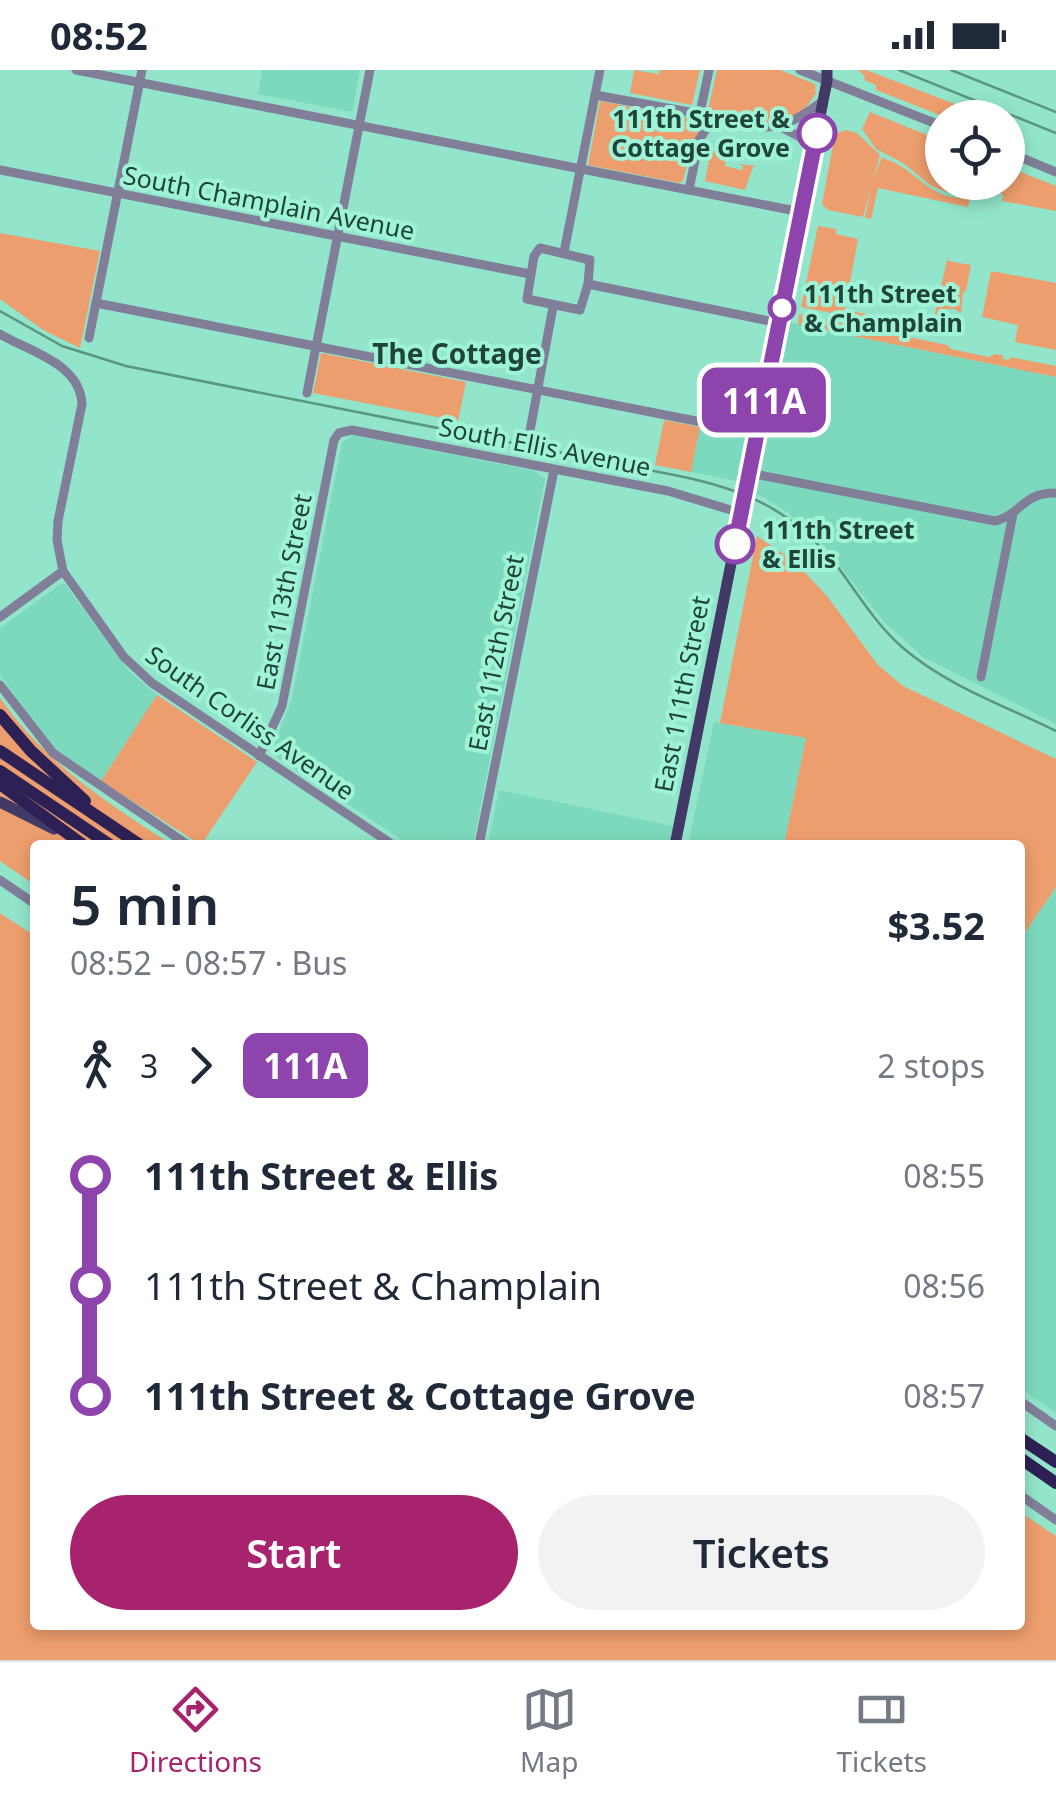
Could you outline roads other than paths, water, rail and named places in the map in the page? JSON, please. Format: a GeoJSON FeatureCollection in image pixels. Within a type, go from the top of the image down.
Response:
{"type":"FeatureCollection","features":[{"type":"Feature","properties":{"kind":"highway"},"geometry":{"type":"LineString","coordinates":[[0,715],[30,751],[100,818]]}},
{"type":"Feature","properties":{"kind":"highway"},"geometry":{"type":"LineString","coordinates":[[0,751],[133,840]]}},
{"type":"Feature","properties":{"kind":"highway"},"geometry":{"type":"LineString","coordinates":[[0,770],[103,840]]}},
{"type":"Feature","properties":{"kind":"highway"},"geometry":{"type":"LineString","coordinates":[[0,784],[77,840]]}},
{"type":"Feature","properties":{"kind":"highway"},"geometry":{"type":"LineString","coordinates":[[1025,1441],[1056,1462]]}},
{"type":"Feature","properties":{"kind":"highway"},"geometry":{"type":"LineString","coordinates":[[1025,1461],[1056,1483]]}},
{"type":"Feature","properties":{"kind":"main road","name":"East 111th Street"},"geometry":{"type":"LineString","coordinates":[[677,840],[829,74]]}},
{"type":"Feature","properties":{"kind":"main road"},"geometry":{"type":"LineString","coordinates":[[0,802],[75,840]]}},
{"type":"Feature","properties":{"kind":"street"},"geometry":{"type":"LineString","coordinates":[[76,70],[801,212]]}},
{"type":"Feature","properties":{"kind":"street"},"geometry":{"type":"LineString","coordinates":[[90,338],[142,70]]}},
{"type":"Feature","properties":{"kind":"street"},"geometry":{"type":"LineString","coordinates":[[307,393],[370,70]]}},
{"type":"Feature","properties":{"kind":"street"},"geometry":{"type":"LineString","coordinates":[[564,252],[600,70]]}},
{"type":"Feature","properties":{"kind":"street"},"geometry":{"type":"LineString","coordinates":[[595,94],[690,114],[698,111],[709,70]]}},
{"type":"Feature","properties":{"kind":"street"},"geometry":{"type":"LineString","coordinates":[[800,70],[829,74],[925,118]]}},
{"type":"Feature","properties":{"kind":"street"},"geometry":{"type":"LineString","coordinates":[[780,126],[823,101]]}},
{"type":"Feature","properties":{"kind":"street"},"geometry":{"type":"LineString","coordinates":[[689,190],[699,140],[710,123],[731,118],[757,126],[780,126],[814,151]]}},
{"type":"Feature","properties":{"kind":"street"},"geometry":{"type":"LineString","coordinates":[[1025,159],[1056,172]]}},
{"type":"Feature","properties":{"kind":"street","name":"South Champlain Avenue"},"geometry":{"type":"LineString","coordinates":[[0,170],[530,274]]}},
{"type":"Feature","properties":{"kind":"street"},"geometry":{"type":"LineString","coordinates":[[537,249],[564,252],[590,260],[580,310],[527,300],[537,249]]}},
{"type":"Feature","properties":{"kind":"street"},"geometry":{"type":"LineString","coordinates":[[588,284],[779,322]]}},
{"type":"Feature","properties":{"kind":"street"},"geometry":{"type":"LineString","coordinates":[[96,303],[758,432]]}},
{"type":"Feature","properties":{"kind":"street"},"geometry":{"type":"LineString","coordinates":[[529,436],[553,307]]}},
{"type":"Feature","properties":{"kind":"street"},"geometry":{"type":"LineString","coordinates":[[0,334],[63,368],[80,388],[82,404],[58,521],[57,540],[64,570],[0,617]]}},
{"type":"Feature","properties":{"kind":"street","name":"South Ellis Avenue"},"geometry":{"type":"LineString","coordinates":[[339,433],[352,430],[668,491],[742,512]]}},
{"type":"Feature","properties":{"kind":"street","name":"East 113th Street"},"geometry":{"type":"LineString","coordinates":[[259,756],[282,706],[334,440],[339,433]]}},
{"type":"Feature","properties":{"kind":"street","name":"East 112th Street"},"geometry":{"type":"LineString","coordinates":[[479,840],[554,470]]}},
{"type":"Feature","properties":{"kind":"street"},"geometry":{"type":"LineString","coordinates":[[749,473],[991,521],[1014,512],[1031,496],[1056,493]]}},
{"type":"Feature","properties":{"kind":"street"},"geometry":{"type":"LineString","coordinates":[[981,676],[1014,512]]}},
{"type":"Feature","properties":{"kind":"street","name":"South Corliss Avenue"},"geometry":{"type":"LineString","coordinates":[[64,570],[124,657],[141,675],[385,840]]}},
{"type":"Feature","properties":{"kind":"street"},"geometry":{"type":"LineString","coordinates":[[0,685],[53,754],[181,840]]}},
{"type":"Feature","properties":{"kind":"street"},"geometry":{"type":"LineString","coordinates":[[0,880],[30,901]]}},
{"type":"Feature","properties":{"kind":"street"},"geometry":{"type":"LineString","coordinates":[[1025,1404],[1056,1426]]}},
{"type":"Feature","properties":{"kind":"street"},"geometry":{"type":"LineString","coordinates":[[1025,1498],[1056,1520]]}},
{"type":"Feature","properties":{"kind":"railway"},"geometry":{"type":"LineString","coordinates":[[899,70],[1056,133]]}},
{"type":"Feature","properties":{"kind":"railway"},"geometry":{"type":"LineString","coordinates":[[951,70],[1056,112]]}},
{"type":"Feature","properties":{"kind":"railway"},"geometry":{"type":"LineString","coordinates":[[0,311],[62,346],[126,366],[727,488],[769,507],[806,533],[840,570],[884,629],[919,660],[956,684],[1056,731]]}},
{"type":"Feature","properties":{"kind":"place","name":"111th Street & Cottage Grove"},"geometry":{"type":"Point","coordinates":[817,133]}},
{"type":"Feature","properties":{"kind":"place","name":"111th Street & Champlain"},"geometry":{"type":"Point","coordinates":[782,308]}},
{"type":"Feature","properties":{"kind":"place","name":"111th Street & Ellis"},"geometry":{"type":"Point","coordinates":[735,544]}},
{"type":"Feature","properties":{"kind":"district","name":"The Cottage"},"geometry":{"type":"Point","coordinates":[457,354]}}]}
